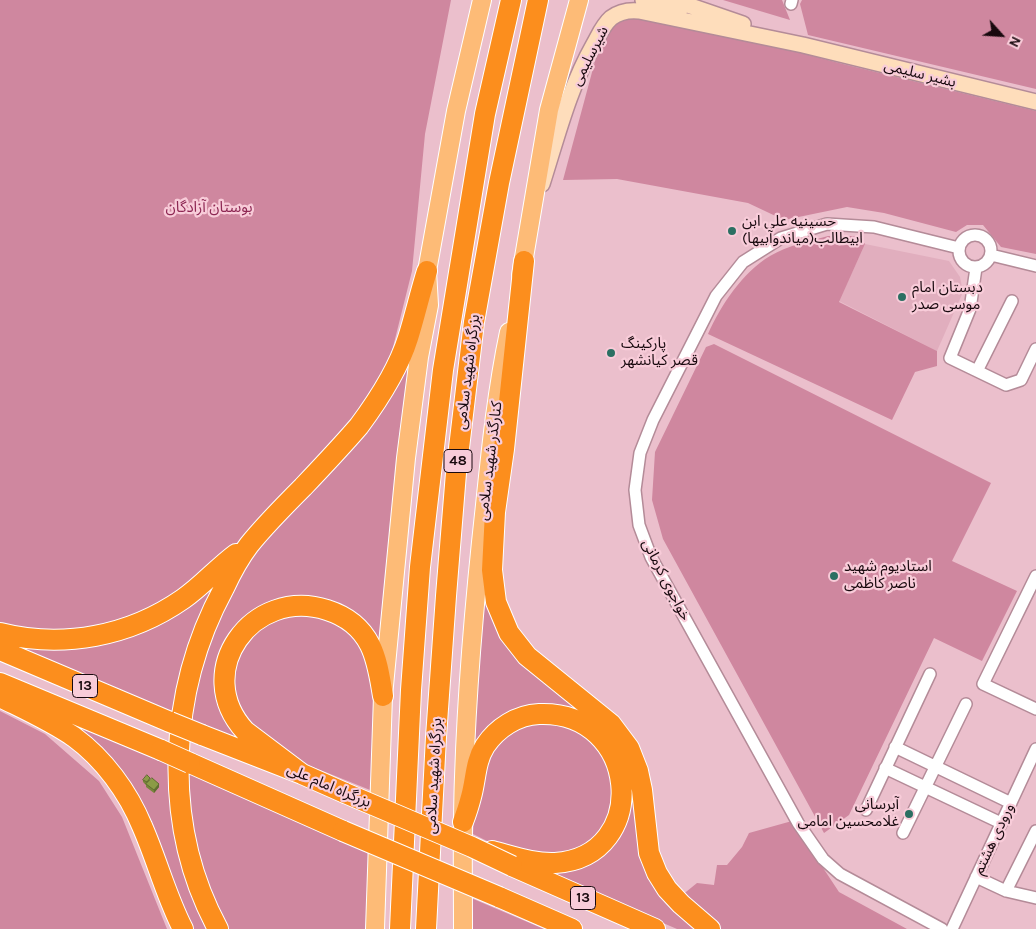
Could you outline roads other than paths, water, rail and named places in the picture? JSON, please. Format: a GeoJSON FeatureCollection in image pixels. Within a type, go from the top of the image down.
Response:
{"type":"FeatureCollection","features":[{"type":"Feature","properties":{"kind":"highway","name":"بزرگراه شهید سلامی"},"geometry":{"type":"LineString","coordinates":[[400,929],[405,800],[420,567],[443,370],[485,114],[510,0]]}},
{"type":"Feature","properties":{"kind":"highway","name":"بزرگراه شهید سلامی"},"geometry":{"type":"LineString","coordinates":[[426,929],[436,747],[456,472],[474,322],[498,183],[538,0]]}},
{"type":"Feature","properties":{"kind":"highway"},"geometry":{"type":"LineString","coordinates":[[524,261],[504,449],[495,512],[492,570],[496,602],[509,633],[527,656],[611,724],[629,748],[638,771],[649,853],[657,874],[681,904],[710,929]]}},
{"type":"Feature","properties":{"kind":"highway"},"geometry":{"type":"LineString","coordinates":[[0,633],[36,640],[61,640],[97,636],[136,624],[158,615],[183,599],[248,546],[359,426],[374,405],[396,366],[408,339],[427,270]]}},
{"type":"Feature","properties":{"kind":"highway"},"geometry":{"type":"LineString","coordinates":[[218,929],[200,889],[189,857],[183,828],[179,771],[182,712],[196,651],[208,619],[232,571],[248,546]]}},
{"type":"Feature","properties":{"kind":"highway"},"geometry":{"type":"LineString","coordinates":[[302,774],[245,731],[239,725],[229,704],[226,692],[227,665],[236,642],[253,622],[269,612],[288,606],[300,605],[313,605],[346,618],[363,634],[375,655],[383,696]]}},
{"type":"Feature","properties":{"kind":"highway","name":"بزرگراه امام علی"},"geometry":{"type":"LineString","coordinates":[[0,650],[170,722],[302,774],[472,847],[655,929]]}},
{"type":"Feature","properties":{"kind":"highway","name":"13"},"geometry":{"type":"LineString","coordinates":[[0,683],[161,750],[343,831],[572,929]]}},
{"type":"Feature","properties":{"kind":"highway"},"geometry":{"type":"LineString","coordinates":[[0,697],[73,737],[87,748],[113,776],[125,792],[140,820],[183,929]]}},
{"type":"Feature","properties":{"kind":"highway"},"geometry":{"type":"LineString","coordinates":[[463,822],[472,796],[475,773],[482,753],[496,733],[520,718],[532,714],[543,714],[576,721],[598,735],[612,752],[619,769],[622,789],[617,817],[605,839],[598,847],[587,854],[566,862],[553,863],[472,847]]}},
{"type":"Feature","properties":{"kind":"main road"},"geometry":{"type":"LineString","coordinates":[[375,929],[383,696],[406,458],[419,356],[429,305],[427,270],[456,111],[482,0]]}},
{"type":"Feature","properties":{"kind":"main road","name":"کنارگذر شهید سلامی"},"geometry":{"type":"LineString","coordinates":[[463,929],[464,778],[469,676],[479,558],[501,368],[524,261],[549,110],[579,0]]}},
{"type":"Feature","properties":{"kind":"main road"},"geometry":{"type":"LineString","coordinates":[[643,0],[708,12]]}},
{"type":"Feature","properties":{"kind":"main road"},"geometry":{"type":"LineString","coordinates":[[673,0],[768,36]]}},
{"type":"Feature","properties":{"kind":"main road","name":"شیرسلیمی"},"geometry":{"type":"LineString","coordinates":[[529,226],[560,124],[591,50],[609,20],[623,12],[640,11],[768,36],[803,45]]}},
{"type":"Feature","properties":{"kind":"main road","name":"بشیر سلیمی"},"geometry":{"type":"LineString","coordinates":[[803,45],[1036,102]]}},
{"type":"Feature","properties":{"kind":"street","name":"خواجوی کرمانی"},"geometry":{"type":"LineString","coordinates":[[942,929],[840,874],[823,859],[798,823],[652,557],[639,525],[635,490],[640,453],[653,420],[716,296],[743,262],[781,238],[827,224],[874,227],[959,248]]}},
{"type":"Feature","properties":{"kind":"street"},"geometry":{"type":"LineString","coordinates":[[973,235],[978,236],[987,240],[990,245],[991,255],[986,264],[976,268],[967,266],[963,262],[960,258],[959,248],[964,239],[973,235]]}},
{"type":"Feature","properties":{"kind":"street"},"geometry":{"type":"LineString","coordinates":[[991,255],[1036,266]]}},
{"type":"Feature","properties":{"kind":"street"},"geometry":{"type":"LineString","coordinates":[[976,268],[970,309],[950,358],[1006,385],[1021,380],[1036,349]]}},
{"type":"Feature","properties":{"kind":"street"},"geometry":{"type":"LineString","coordinates":[[977,371],[1012,300]]}},
{"type":"Feature","properties":{"kind":"street"},"geometry":{"type":"LineString","coordinates":[[1036,576],[983,684],[1036,710]]}},
{"type":"Feature","properties":{"kind":"street"},"geometry":{"type":"LineString","coordinates":[[866,810],[930,674]]}},
{"type":"Feature","properties":{"kind":"street"},"geometry":{"type":"LineString","coordinates":[[903,833],[966,704]]}},
{"type":"Feature","properties":{"kind":"street"},"geometry":{"type":"LineString","coordinates":[[895,747],[1011,802]]}},
{"type":"Feature","properties":{"kind":"street","name":"ورودی هشتم"},"geometry":{"type":"LineString","coordinates":[[952,929],[1036,749]]}},
{"type":"Feature","properties":{"kind":"street"},"geometry":{"type":"LineString","coordinates":[[885,768],[1001,823]]}},
{"type":"Feature","properties":{"kind":"street"},"geometry":{"type":"LineString","coordinates":[[1006,891],[1036,831]]}},
{"type":"Feature","properties":{"kind":"street"},"geometry":{"type":"LineString","coordinates":[[976,877],[1006,891],[1036,898]]}},
{"type":"Feature","properties":{"kind":"place","name":"حسینیه علی ابن ابیطالب(میاندوآبیها)"},"geometry":{"type":"Point","coordinates":[732,231]}},
{"type":"Feature","properties":{"kind":"place","name":"دبستان امام موسی صدر"},"geometry":{"type":"Point","coordinates":[902,297]}},
{"type":"Feature","properties":{"kind":"place","name":"پارکینگ قصر کیانشهر"},"geometry":{"type":"Point","coordinates":[611,353]}},
{"type":"Feature","properties":{"kind":"place","name":"استادیوم شهید ناصر کاظمی"},"geometry":{"type":"Point","coordinates":[834,576]}},
{"type":"Feature","properties":{"kind":"place","name":"آبرسانی غلامحسین امامی"},"geometry":{"type":"Point","coordinates":[909,814]}},
{"type":"Feature","properties":{"kind":"park label","name":"بوستان آزادگان"},"geometry":{"type":"Point","coordinates":[209,208]}}]}
